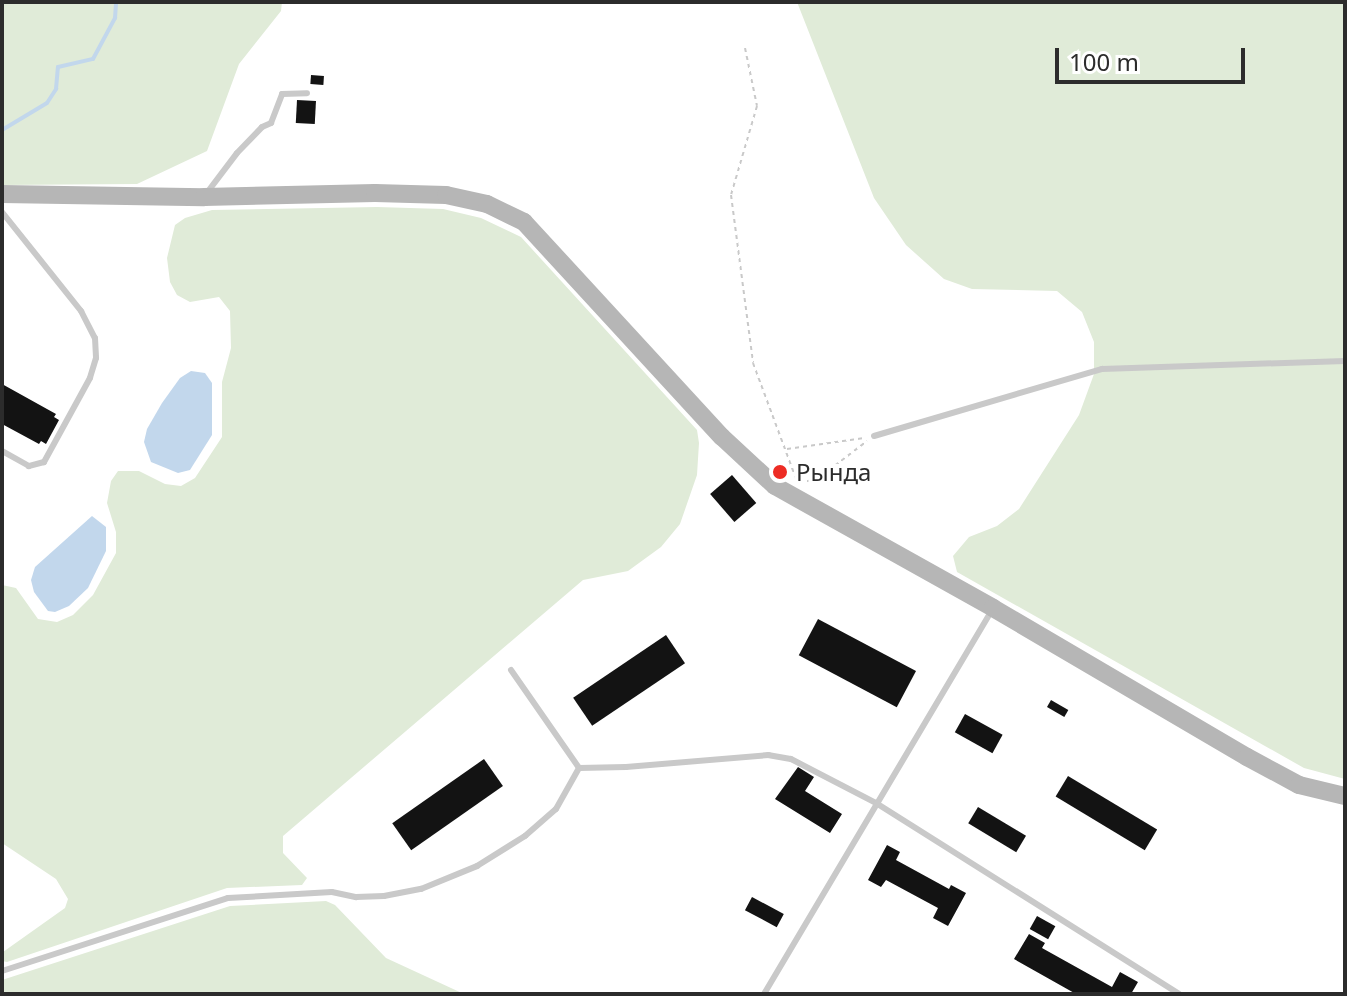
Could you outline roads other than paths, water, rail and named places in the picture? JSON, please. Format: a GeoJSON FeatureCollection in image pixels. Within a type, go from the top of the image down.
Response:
{"type":"FeatureCollection","features":[{"type":"Feature","properties":{"kind":"main road"},"geometry":{"type":"LineString","coordinates":[[2,194],[204,197],[375,193],[446,195],[487,204],[524,222],[759,474],[795,489],[1274,772],[1323,793],[1345,796]]}},
{"type":"Feature","properties":{"kind":"lane"},"geometry":{"type":"LineString","coordinates":[[204,197],[237,153],[262,127],[271,123],[282,94],[307,93]]}},
{"type":"Feature","properties":{"kind":"lane"},"geometry":{"type":"LineString","coordinates":[[2,212],[81,311],[95,338],[96,358],[90,378],[44,462],[29,466],[2,451]]}},
{"type":"Feature","properties":{"kind":"lane"},"geometry":{"type":"LineString","coordinates":[[874,436],[1102,369],[1345,361]]}},
{"type":"Feature","properties":{"kind":"lane"},"geometry":{"type":"LineString","coordinates":[[764,994],[993,608]]}},
{"type":"Feature","properties":{"kind":"lane"},"geometry":{"type":"LineString","coordinates":[[511,670],[579,768]]}},
{"type":"Feature","properties":{"kind":"lane"},"geometry":{"type":"LineString","coordinates":[[579,768],[768,755],[791,759],[876,803],[1179,994]]}},
{"type":"Feature","properties":{"kind":"lane"},"geometry":{"type":"LineString","coordinates":[[2,971],[228,898],[332,892],[356,897],[384,896],[421,889],[477,866],[525,836],[556,809],[579,768]]}},
{"type":"Feature","properties":{"kind":"water"},"geometry":{"type":"Polygon","coordinates":[[[191,371],[205,373],[212,383],[212,435],[190,470],[178,473],[151,462],[144,442],[147,429],[162,403],[180,378],[191,371]]]}},
{"type":"Feature","properties":{"kind":"water"},"geometry":{"type":"Polygon","coordinates":[[[92,516],[106,527],[106,551],[88,588],[69,606],[55,612],[48,611],[34,592],[31,580],[35,567],[92,516]]]}},
{"type":"Feature","properties":{"kind":"waterway"},"geometry":{"type":"LineString","coordinates":[[2,130],[47,103],[56,89],[58,67],[93,59],[115,18],[116,2]]}},
{"type":"Feature","properties":{"kind":"place","name":"Рында"},"geometry":{"type":"Point","coordinates":[780,472]}}]}
